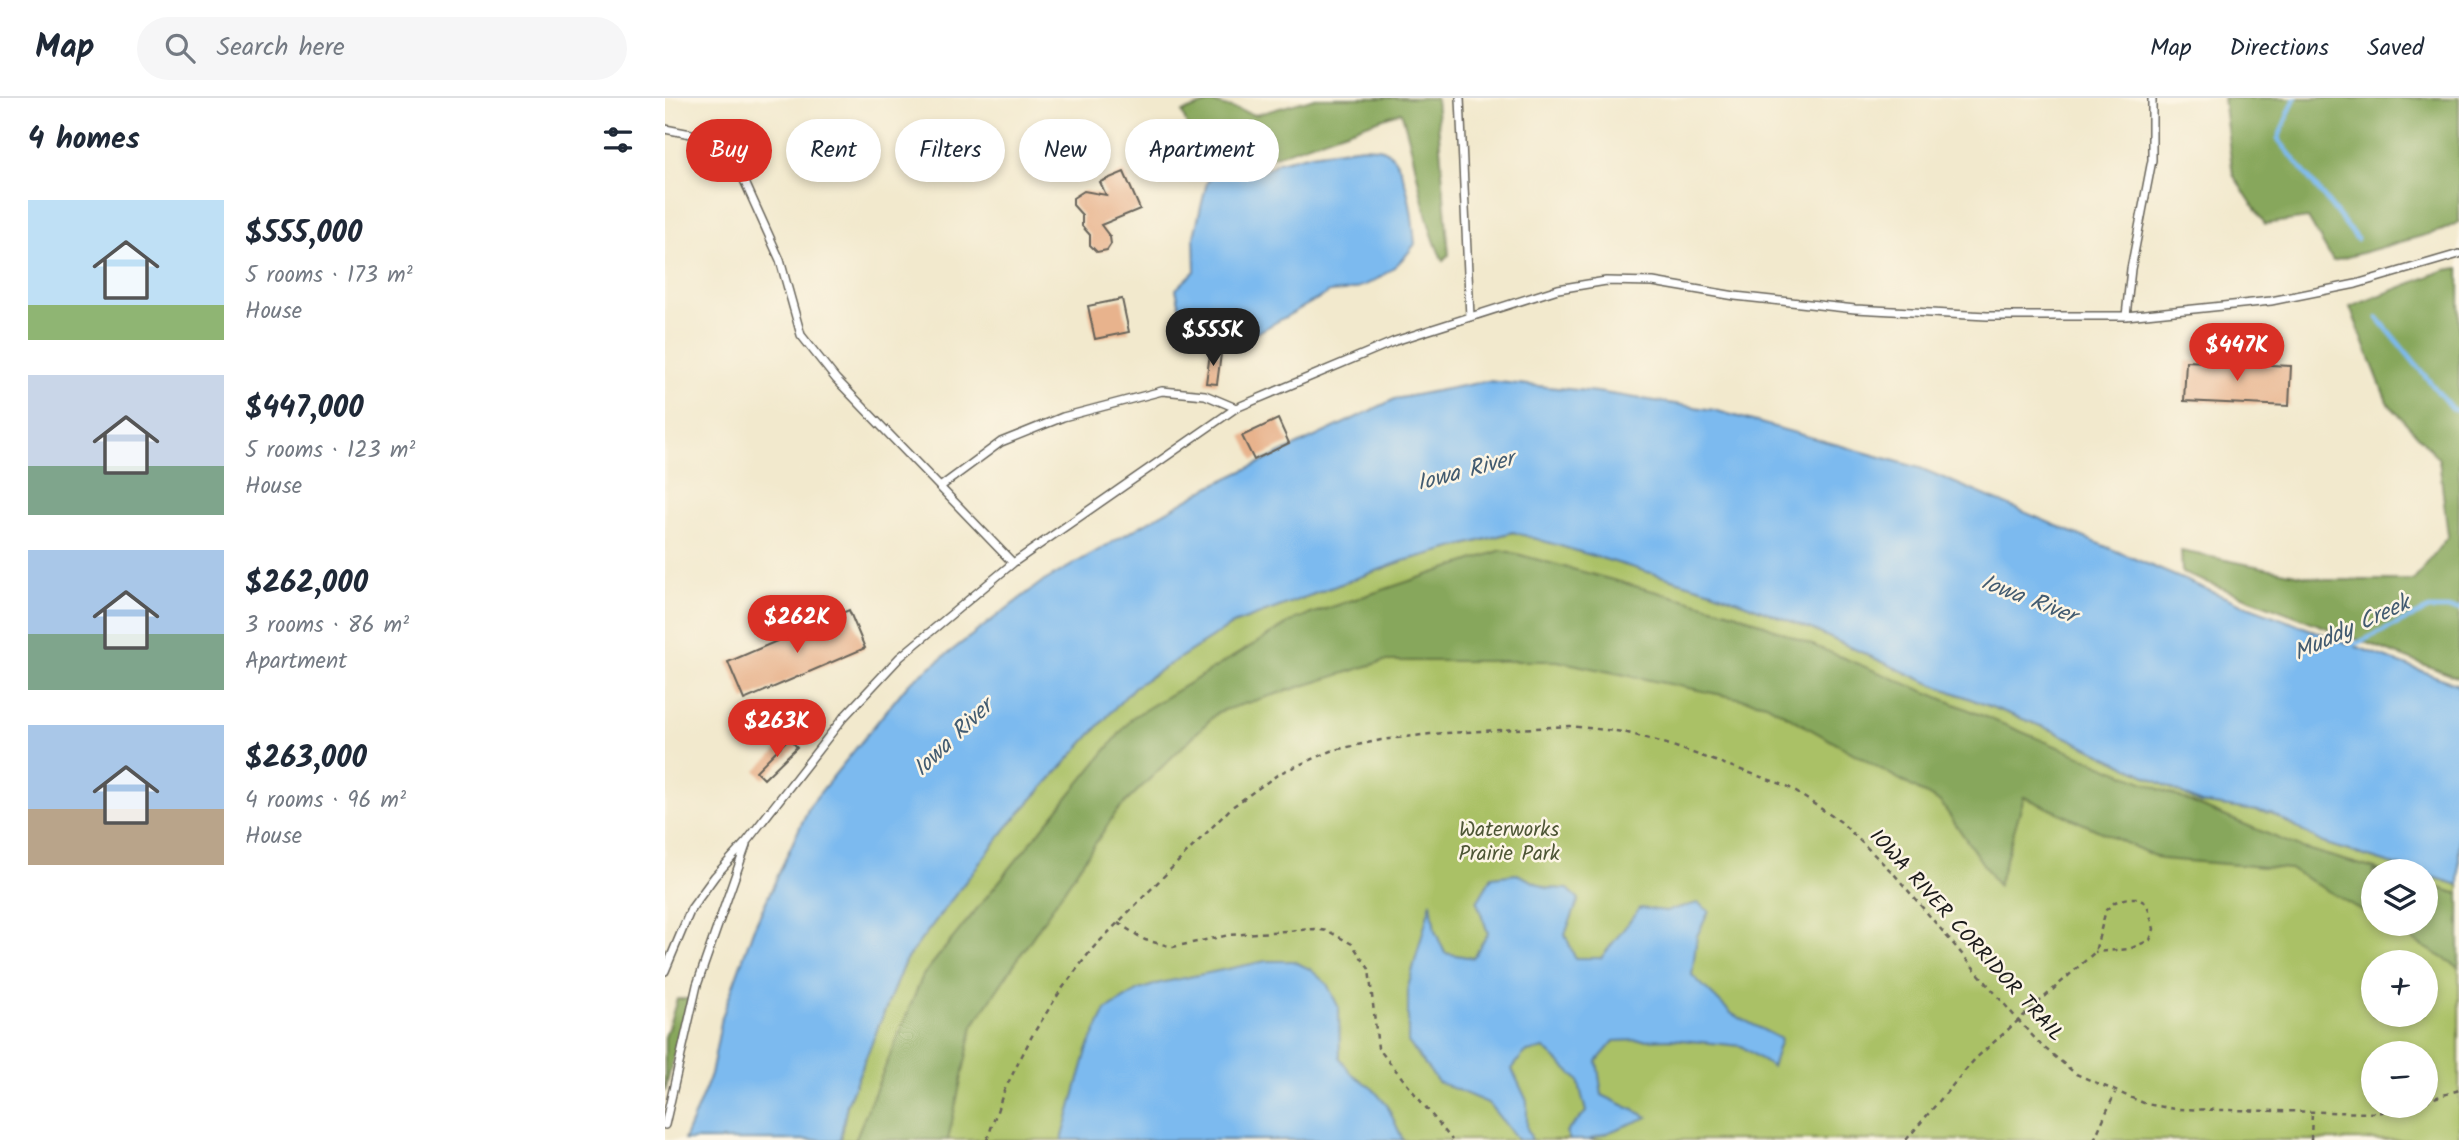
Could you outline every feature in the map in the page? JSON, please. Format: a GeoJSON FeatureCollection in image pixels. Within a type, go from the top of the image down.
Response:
{"type":"FeatureCollection","features":[{"type":"Feature","properties":{"kind":"lane"},"geometry":{"type":"LineString","coordinates":[[1460,98],[1470,317]]}},
{"type":"Feature","properties":{"kind":"lane"},"geometry":{"type":"LineString","coordinates":[[2126,316],[2131,269],[2152,160],[2152,98]]}},
{"type":"Feature","properties":{"kind":"lane"},"geometry":{"type":"LineString","coordinates":[[665,129],[701,136],[739,169],[780,260],[801,335],[835,379],[1013,563]]}},
{"type":"Feature","properties":{"kind":"lane"},"geometry":{"type":"LineString","coordinates":[[665,971],[691,909],[843,718],[900,657],[1013,563],[1236,408],[1395,341],[1557,289],[1606,281],[1653,282],[1735,296],[1855,309],[1987,316],[2126,316],[2271,301],[2356,284],[2459,254]]}},
{"type":"Feature","properties":{"kind":"lane"},"geometry":{"type":"LineString","coordinates":[[940,487],[1001,443],[1063,417],[1088,410],[1162,391],[1205,395],[1236,408]]}},
{"type":"Feature","properties":{"kind":"lane"},"geometry":{"type":"LineString","coordinates":[[665,1125],[697,985],[747,841]]}},
{"type":"Feature","properties":{"kind":"path","name":"IOWA RIVER CORRIDOR TRAIL"},"geometry":{"type":"LineString","coordinates":[[987,1140],[1004,1091],[1033,1034],[1092,949],[1232,807],[1280,774],[1334,750],[1381,740],[1570,726],[1624,732],[1664,743],[1787,786],[1841,822],[1894,874],[2041,1045],[2075,1074],[2146,1104],[2175,1109],[2361,1113]]}},
{"type":"Feature","properties":{"kind":"path"},"geometry":{"type":"LineString","coordinates":[[1906,1140],[1948,1088],[2017,1019],[2095,952],[2106,910],[2115,902],[2127,898],[2137,898],[2147,904],[2154,929],[2150,940],[2129,949],[2095,952]]}},
{"type":"Feature","properties":{"kind":"path"},"geometry":{"type":"LineString","coordinates":[[1118,923],[1145,940],[1173,947],[1229,935],[1314,929],[1328,930],[1352,944],[1369,969],[1378,1048],[1452,1140]]}},
{"type":"Feature","properties":{"kind":"path"},"geometry":{"type":"LineString","coordinates":[[2438,1097],[2459,1090]]}},
{"type":"Feature","properties":{"kind":"path"},"geometry":{"type":"LineString","coordinates":[[2094,1140],[2115,1093]]}},
{"type":"Feature","properties":{"kind":"path"},"geometry":{"type":"LineString","coordinates":[[2311,1140],[2312,1112]]}},
{"type":"Feature","properties":{"kind":"green space"},"geometry":{"type":"Polygon","coordinates":[[[1315,98],[1436,98],[1449,255],[1443,261],[1435,243],[1401,112],[1279,155],[1279,119],[1185,119],[1182,112],[1211,102],[1255,115],[1315,98]]]}},
{"type":"Feature","properties":{"kind":"green space"},"geometry":{"type":"Polygon","coordinates":[[[2223,98],[2459,98],[2459,222],[2443,230],[2333,261],[2308,218],[2265,224],[2233,175],[2223,98]]]}},
{"type":"Feature","properties":{"kind":"green space"},"geometry":{"type":"Polygon","coordinates":[[[2459,268],[2459,678],[2182,573],[2181,551],[2326,580],[2414,580],[2448,536],[2439,459],[2387,402],[2350,307],[2445,270],[2459,268]]]}},
{"type":"Feature","properties":{"kind":"green space","name":"Waterworks Prairie Park"},"geometry":{"type":"Polygon","coordinates":[[[1514,532],[1712,591],[1811,629],[1924,681],[2054,731],[2201,803],[2271,813],[2323,843],[2375,859],[2361,859],[2361,936],[2438,936],[2438,879],[2459,885],[2459,1140],[840,1140],[847,1104],[905,961],[1007,827],[1134,687],[1233,624],[1403,561],[1514,532]]]}},
{"type":"Feature","properties":{"kind":"green space"},"geometry":{"type":"Polygon","coordinates":[[[1502,550],[1738,614],[2299,847],[2361,865],[2361,910],[2290,869],[2161,859],[2024,797],[1998,886],[1941,803],[1766,704],[1557,661],[1384,661],[1218,712],[1117,811],[973,1026],[948,1140],[855,1140],[923,975],[1133,717],[1296,619],[1502,550]]]}},
{"type":"Feature","properties":{"kind":"green space"},"geometry":{"type":"Polygon","coordinates":[[[2438,888],[2459,894],[2459,967],[2438,955],[2438,950],[2430,950],[2406,936],[2438,936],[2438,888]]]}},
{"type":"Feature","properties":{"kind":"green space"},"geometry":{"type":"Polygon","coordinates":[[[677,999],[689,999],[665,1091],[665,1038],[677,999]]]}},
{"type":"Feature","properties":{"kind":"water"},"geometry":{"type":"Polygon","coordinates":[[[1363,147],[1385,150],[1393,157],[1404,179],[1411,208],[1415,244],[1407,254],[1389,271],[1367,284],[1355,289],[1330,292],[1255,334],[1205,329],[1197,318],[1181,312],[1176,289],[1195,271],[1194,236],[1207,182],[1279,182],[1279,162],[1311,154],[1363,147]]]}},
{"type":"Feature","properties":{"kind":"water","name":"Iowa River"},"geometry":{"type":"Polygon","coordinates":[[[1488,381],[1597,392],[1714,410],[1920,468],[2239,603],[2459,685],[2459,885],[2438,879],[2438,859],[2375,859],[2323,843],[2271,813],[2201,803],[2054,731],[1924,681],[1811,629],[1712,591],[1513,532],[1403,561],[1233,624],[1134,687],[1007,827],[905,961],[847,1104],[840,1140],[684,1140],[711,1075],[722,1017],[753,930],[810,805],[908,684],[1039,584],[1209,487],[1395,399],[1488,381]]]}},
{"type":"Feature","properties":{"kind":"water"},"geometry":{"type":"Polygon","coordinates":[[[1517,874],[1547,888],[1568,889],[1579,899],[1565,934],[1575,958],[1601,958],[1640,908],[1666,911],[1698,903],[1709,911],[1697,936],[1692,975],[1732,1014],[1781,1039],[1772,1067],[1741,1046],[1671,1039],[1614,1041],[1597,1061],[1602,1095],[1648,1117],[1589,1140],[1570,1140],[1566,1132],[1586,1112],[1578,1080],[1544,1048],[1524,1053],[1512,1069],[1527,1101],[1527,1128],[1532,1140],[1518,1140],[1488,1103],[1438,1082],[1408,1042],[1408,987],[1431,902],[1435,931],[1445,953],[1473,958],[1488,933],[1477,902],[1492,877],[1517,874]]]}},
{"type":"Feature","properties":{"kind":"water"},"geometry":{"type":"Polygon","coordinates":[[[1266,961],[1293,961],[1310,969],[1327,984],[1339,1008],[1340,1058],[1351,1073],[1373,1089],[1387,1105],[1403,1140],[1062,1140],[1087,1050],[1106,1010],[1139,990],[1160,983],[1266,961]]]}},
{"type":"Feature","properties":{"kind":"building"},"geometry":{"type":"Polygon","coordinates":[[[1124,172],[1125,182],[1128,182],[1140,209],[1101,225],[1110,237],[1111,244],[1107,250],[1097,252],[1090,245],[1090,235],[1082,226],[1082,215],[1073,205],[1073,198],[1084,191],[1106,195],[1100,182],[1111,182],[1111,177],[1124,172]]]}},
{"type":"Feature","properties":{"kind":"building"},"geometry":{"type":"Polygon","coordinates":[[[1122,299],[1129,332],[1095,339],[1088,306],[1122,299]]]}},
{"type":"Feature","properties":{"kind":"building"},"geometry":{"type":"Polygon","coordinates":[[[1210,353],[1221,354],[1217,384],[1206,383],[1210,353]]]}},
{"type":"Feature","properties":{"kind":"building"},"geometry":{"type":"Polygon","coordinates":[[[2186,361],[2291,366],[2289,406],[2184,401],[2186,361]]]}},
{"type":"Feature","properties":{"kind":"building"},"geometry":{"type":"Polygon","coordinates":[[[1278,419],[1289,443],[1254,460],[1242,436],[1278,419]]]}},
{"type":"Feature","properties":{"kind":"building"},"geometry":{"type":"Polygon","coordinates":[[[849,610],[865,648],[744,700],[728,662],[849,610]]]}},
{"type":"Feature","properties":{"kind":"building"},"geometry":{"type":"Polygon","coordinates":[[[789,738],[797,747],[764,779],[756,771],[789,738]]]}},
{"type":"Feature","properties":{"kind":"waterway","name":"Muddy Creek"},"geometry":{"type":"LineString","coordinates":[[2295,98],[2278,139],[2357,239]]}},
{"type":"Feature","properties":{"kind":"waterway","name":"Muddy Creek"},"geometry":{"type":"LineString","coordinates":[[2378,318],[2452,409],[2459,411]]}},
{"type":"Feature","properties":{"kind":"waterway","name":"Muddy Creek"},"geometry":{"type":"LineString","coordinates":[[2349,647],[2429,609],[2459,609]]}}]}
